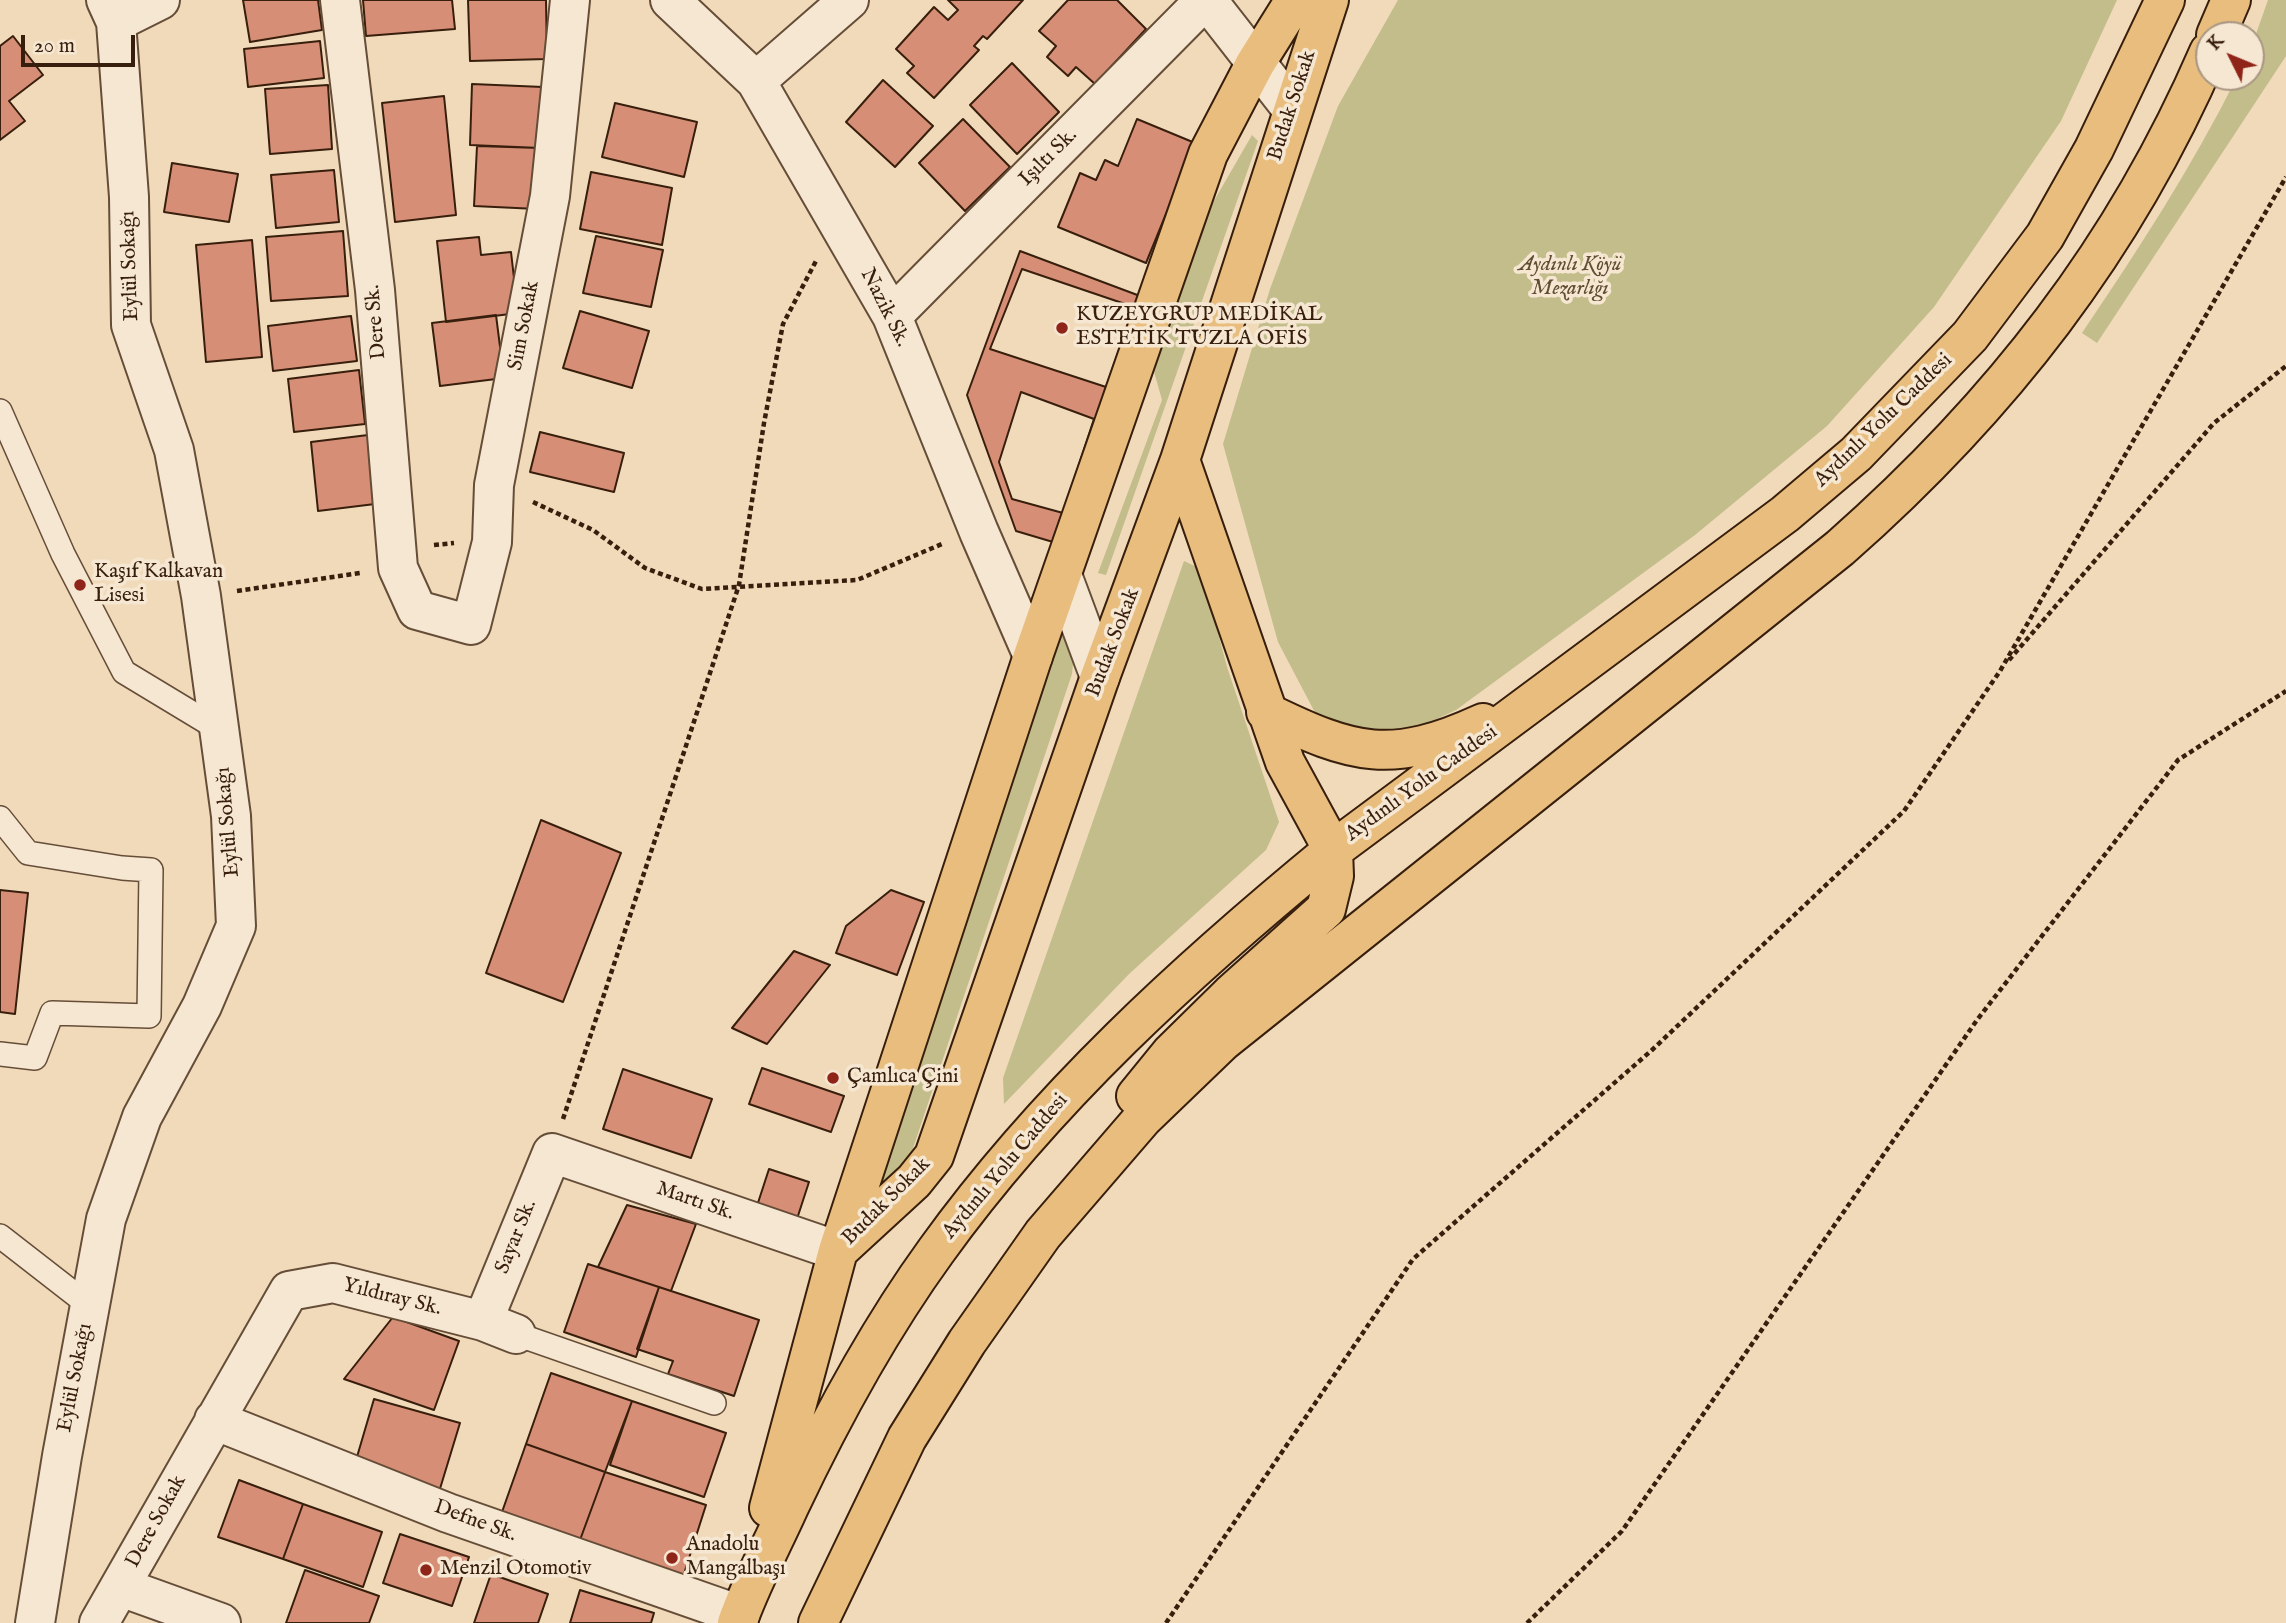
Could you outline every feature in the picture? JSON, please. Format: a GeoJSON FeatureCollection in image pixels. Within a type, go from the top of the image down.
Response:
{"type":"FeatureCollection","features":[{"type":"Feature","properties":{"kind":"main road","name":"Budak Sokak"},"geometry":{"type":"LineString","coordinates":[[739,1619],[838,1251],[1033,656],[1208,154],[1255,64],[1295,0]]}},
{"type":"Feature","properties":{"kind":"main road","name":"Budak Sokak"},"geometry":{"type":"LineString","coordinates":[[838,1251],[914,1181],[933,1156],[1100,677],[1180,460],[1329,0]]}},
{"type":"Feature","properties":{"kind":"main road","name":"Aydınlı Yolu Caddesi"},"geometry":{"type":"LineString","coordinates":[[739,1619],[824,1433],[867,1355],[936,1250],[1023,1144],[1099,1061],[1261,909],[1333,850],[1785,514],[1846,463],[1970,336],[2045,236],[2094,149],[2165,0]]}},
{"type":"Feature","properties":{"kind":"main road"},"geometry":{"type":"LineString","coordinates":[[2222,21],[2231,0]]}},
{"type":"Feature","properties":{"kind":"main road"},"geometry":{"type":"LineString","coordinates":[[1042,1234],[1143,1118],[1222,1042],[1840,548],[1910,486],[1993,398],[2044,334],[2088,271],[2148,175],[2195,84]]}},
{"type":"Feature","properties":{"kind":"main road"},"geometry":{"type":"LineString","coordinates":[[818,1623],[907,1438],[967,1342],[1096,1152],[1171,1053],[1239,986],[1326,909],[1334,876],[1333,850],[1285,762],[1180,460]]}},
{"type":"Feature","properties":{"kind":"main road"},"geometry":{"type":"LineString","coordinates":[[1266,712],[1317,737],[1355,750],[1399,752],[1456,736],[1553,687]]}},
{"type":"Feature","properties":{"kind":"street"},"geometry":{"type":"LineString","coordinates":[[111,11],[160,0]]}},
{"type":"Feature","properties":{"kind":"street","name":"Dere Sk."},"geometry":{"type":"LineString","coordinates":[[340,0],[375,290],[398,568],[417,610],[447,617]]}},
{"type":"Feature","properties":{"kind":"street","name":"Sim Sokak"},"geometry":{"type":"LineString","coordinates":[[447,617],[471,625],[492,542],[494,485],[550,196],[570,0]]}},
{"type":"Feature","properties":{"kind":"street","name":"Nazik Sk."},"geometry":{"type":"LineString","coordinates":[[670,0],[756,81],[892,316],[979,532],[1033,656]]}},
{"type":"Feature","properties":{"kind":"street"},"geometry":{"type":"LineString","coordinates":[[756,81],[849,0]]}},
{"type":"Feature","properties":{"kind":"street"},"geometry":{"type":"LineString","coordinates":[[1206,0],[1292,109]]}},
{"type":"Feature","properties":{"kind":"street","name":"Işıltı Sk."},"geometry":{"type":"LineString","coordinates":[[892,316],[1206,0]]}},
{"type":"Feature","properties":{"kind":"street","name":"Eylül Sokağı"},"geometry":{"type":"LineString","coordinates":[[35,1623],[106,1219],[142,1117],[202,1006],[236,926],[231,816],[201,596],[174,450],[131,325],[129,197],[111,11]]}},
{"type":"Feature","properties":{"kind":"street"},"geometry":{"type":"LineString","coordinates":[[1062,575],[1100,677]]}},
{"type":"Feature","properties":{"kind":"street","name":"Martı Sk."},"geometry":{"type":"LineString","coordinates":[[552,1153],[838,1251]]}},
{"type":"Feature","properties":{"kind":"street","name":"Sayar Sk."},"geometry":{"type":"LineString","coordinates":[[499,1327],[552,1153]]}},
{"type":"Feature","properties":{"kind":"street","name":"Yıldıray Sk."},"geometry":{"type":"LineString","coordinates":[[214,1420],[289,1291],[333,1283],[499,1327]]}},
{"type":"Feature","properties":{"kind":"street","name":"Defne Sk."},"geometry":{"type":"LineString","coordinates":[[214,1420],[448,1513],[739,1619]]}},
{"type":"Feature","properties":{"kind":"street","name":"Dere Sokak"},"geometry":{"type":"LineString","coordinates":[[99,1623],[214,1420]]}},
{"type":"Feature","properties":{"kind":"street"},"geometry":{"type":"LineString","coordinates":[[121,1587],[221,1623]]}},
{"type":"Feature","properties":{"kind":"lane"},"geometry":{"type":"LineString","coordinates":[[0,411],[63,554],[124,672],[220,730]]}},
{"type":"Feature","properties":{"kind":"lane"},"geometry":{"type":"LineString","coordinates":[[0,818],[28,853]]}},
{"type":"Feature","properties":{"kind":"lane"},"geometry":{"type":"LineString","coordinates":[[0,851],[151,870],[149,1016],[52,1013],[35,1058],[0,1054]]}},
{"type":"Feature","properties":{"kind":"lane"},"geometry":{"type":"LineString","coordinates":[[0,1236],[90,1306]]}},
{"type":"Feature","properties":{"kind":"lane"},"geometry":{"type":"LineString","coordinates":[[499,1327],[714,1403]]}},
{"type":"Feature","properties":{"kind":"path"},"geometry":{"type":"LineString","coordinates":[[1166,1623],[1413,1259],[1652,1050],[1904,811],[2000,671],[2286,177]]}},
{"type":"Feature","properties":{"kind":"path"},"geometry":{"type":"LineString","coordinates":[[552,1153],[739,585],[764,423],[783,324],[837,221]]}},
{"type":"Feature","properties":{"kind":"path"},"geometry":{"type":"LineString","coordinates":[[2000,671],[2214,423],[2286,366]]}},
{"type":"Feature","properties":{"kind":"path"},"geometry":{"type":"LineString","coordinates":[[494,485],[593,530],[645,568],[702,589],[858,580],[917,553],[979,532]]}},
{"type":"Feature","properties":{"kind":"path"},"geometry":{"type":"LineString","coordinates":[[201,596],[398,568],[427,547],[492,542]]}},
{"type":"Feature","properties":{"kind":"path"},"geometry":{"type":"LineString","coordinates":[[1527,1623],[1622,1531],[1977,1020],[2178,760],[2286,691]]}},
{"type":"Feature","properties":{"kind":"green space","name":"Aydınlı Köyü Mezarlığı"},"geometry":{"type":"Polygon","coordinates":[[[1398,0],[2117,0],[2061,121],[1934,307],[1827,426],[1695,535],[1456,710],[1385,743],[1321,724],[1278,642],[1223,444],[1270,289],[1338,106],[1398,0]]]}},
{"type":"Feature","properties":{"kind":"green space"},"geometry":{"type":"Polygon","coordinates":[[[2268,0],[2286,0],[2286,56],[2265,88],[2265,21],[2261,21],[2268,0]]]}},
{"type":"Feature","properties":{"kind":"green space"},"geometry":{"type":"Polygon","coordinates":[[[2230,91],[2263,91],[2097,343],[2082,333],[2164,208],[2230,91]]]}},
{"type":"Feature","properties":{"kind":"green space"},"geometry":{"type":"Polygon","coordinates":[[[1252,135],[1258,141],[1106,575],[1098,573],[1162,400],[1153,368],[1207,213],[1252,135]]]}},
{"type":"Feature","properties":{"kind":"green space"},"geometry":{"type":"Polygon","coordinates":[[[1184,561],[1201,569],[1227,667],[1279,822],[1266,850],[1129,974],[1004,1104],[1003,1078],[1184,561]]]}},
{"type":"Feature","properties":{"kind":"green space"},"geometry":{"type":"Polygon","coordinates":[[[1067,619],[1077,621],[1072,674],[903,1178],[875,1190],[1067,619]]]}},
{"type":"Feature","properties":{"kind":"building"},"geometry":{"type":"Polygon","coordinates":[[[243,0],[318,0],[322,30],[250,42],[243,0]]]}},
{"type":"Feature","properties":{"kind":"building"},"geometry":{"type":"Polygon","coordinates":[[[363,0],[452,0],[455,29],[366,36],[363,0]]]}},
{"type":"Feature","properties":{"kind":"building"},"geometry":{"type":"Polygon","coordinates":[[[468,0],[546,0],[547,59],[470,61],[468,0]]]}},
{"type":"Feature","properties":{"kind":"building"},"geometry":{"type":"Polygon","coordinates":[[[948,0],[1023,0],[987,39],[983,36],[974,46],[979,50],[934,98],[907,73],[914,66],[896,49],[934,7],[948,20],[958,10],[948,0]]]}},
{"type":"Feature","properties":{"kind":"building"},"geometry":{"type":"Polygon","coordinates":[[[1068,0],[1117,0],[1146,29],[1095,84],[1076,67],[1068,76],[1047,57],[1056,46],[1039,31],[1068,0]]]}},
{"type":"Feature","properties":{"kind":"building"},"geometry":{"type":"Polygon","coordinates":[[[13,36],[43,75],[9,101],[25,121],[0,140],[0,46],[13,36]]]}},
{"type":"Feature","properties":{"kind":"building"},"geometry":{"type":"Polygon","coordinates":[[[320,41],[324,78],[248,87],[244,49],[320,41]]]}},
{"type":"Feature","properties":{"kind":"building"},"geometry":{"type":"Polygon","coordinates":[[[1012,63],[1059,112],[1017,154],[970,105],[1012,63]]]}},
{"type":"Feature","properties":{"kind":"building"},"geometry":{"type":"Polygon","coordinates":[[[883,80],[933,126],[895,167],[846,122],[883,80]]]}},
{"type":"Feature","properties":{"kind":"building"},"geometry":{"type":"Polygon","coordinates":[[[472,84],[543,87],[540,148],[470,145],[472,84]]]}},
{"type":"Feature","properties":{"kind":"building"},"geometry":{"type":"Polygon","coordinates":[[[328,85],[332,149],[270,154],[265,89],[328,85]]]}},
{"type":"Feature","properties":{"kind":"building"},"geometry":{"type":"Polygon","coordinates":[[[444,96],[456,215],[395,222],[382,103],[444,96]]]}},
{"type":"Feature","properties":{"kind":"building"},"geometry":{"type":"Polygon","coordinates":[[[615,103],[697,122],[684,177],[602,157],[615,103]]]}},
{"type":"Feature","properties":{"kind":"building"},"geometry":{"type":"Polygon","coordinates":[[[963,119],[1010,167],[965,211],[919,163],[963,119]]]}},
{"type":"Feature","properties":{"kind":"building"},"geometry":{"type":"Polygon","coordinates":[[[1137,119],[1195,143],[1146,263],[1058,227],[1080,173],[1096,180],[1105,160],[1118,166],[1137,119]]]}},
{"type":"Feature","properties":{"kind":"building"},"geometry":{"type":"Polygon","coordinates":[[[477,146],[540,148],[537,209],[474,206],[477,146]]]}},
{"type":"Feature","properties":{"kind":"building"},"geometry":{"type":"Polygon","coordinates":[[[172,163],[238,174],[229,222],[164,212],[172,163]]]}},
{"type":"Feature","properties":{"kind":"building"},"geometry":{"type":"Polygon","coordinates":[[[334,170],[339,222],[276,228],[271,175],[334,170]]]}},
{"type":"Feature","properties":{"kind":"building"},"geometry":{"type":"Polygon","coordinates":[[[591,172],[672,188],[662,245],[580,229],[591,172]]]}},
{"type":"Feature","properties":{"kind":"building"},"geometry":{"type":"Polygon","coordinates":[[[343,231],[348,296],[271,301],[266,237],[343,231]]]}},
{"type":"Feature","properties":{"kind":"building"},"geometry":{"type":"Polygon","coordinates":[[[596,236],[663,250],[651,307],[583,293],[596,236]]]}},
{"type":"Feature","properties":{"kind":"building"},"geometry":{"type":"Polygon","coordinates":[[[479,237],[481,255],[511,252],[518,313],[446,322],[437,241],[479,237]]]}},
{"type":"Feature","properties":{"kind":"building"},"geometry":{"type":"Polygon","coordinates":[[[252,240],[262,357],[206,362],[196,245],[252,240]]]}},
{"type":"Feature","properties":{"kind":"building"},"geometry":{"type":"Polygon","coordinates":[[[1020,251],[1140,296],[1053,542],[1016,531],[967,395],[1020,251]]]}},
{"type":"Feature","properties":{"kind":"building","name":"KUZEYGRUP MEDİKAL ESTETİK TUZLA OFİS"},"geometry":{"type":"Polygon","coordinates":[[[1022,269],[1134,307],[1106,387],[990,349],[1022,269]]]}},
{"type":"Feature","properties":{"kind":"building"},"geometry":{"type":"Polygon","coordinates":[[[580,311],[649,331],[632,388],[563,368],[580,311]]]}},
{"type":"Feature","properties":{"kind":"building"},"geometry":{"type":"Polygon","coordinates":[[[496,315],[504,378],[440,386],[432,323],[496,315]]]}},
{"type":"Feature","properties":{"kind":"building"},"geometry":{"type":"Polygon","coordinates":[[[351,316],[357,361],[273,371],[268,326],[351,316]]]}},
{"type":"Feature","properties":{"kind":"building"},"geometry":{"type":"Polygon","coordinates":[[[359,370],[365,424],[294,432],[288,379],[359,370]]]}},
{"type":"Feature","properties":{"kind":"building"},"geometry":{"type":"Polygon","coordinates":[[[1021,392],[1094,419],[1063,513],[1012,499],[999,462],[1021,392]]]}},
{"type":"Feature","properties":{"kind":"building"},"geometry":{"type":"Polygon","coordinates":[[[540,432],[624,453],[614,492],[530,472],[540,432]]]}},
{"type":"Feature","properties":{"kind":"building"},"geometry":{"type":"Polygon","coordinates":[[[368,435],[375,504],[318,511],[311,442],[368,435]]]}},
{"type":"Feature","properties":{"kind":"building"},"geometry":{"type":"Polygon","coordinates":[[[541,820],[621,853],[563,1002],[486,973],[541,820]]]}},
{"type":"Feature","properties":{"kind":"building"},"geometry":{"type":"Polygon","coordinates":[[[0,890],[28,893],[15,1014],[0,1012],[0,890]]]}},
{"type":"Feature","properties":{"kind":"building"},"geometry":{"type":"Polygon","coordinates":[[[891,890],[924,902],[897,975],[836,953],[846,926],[891,890]]]}},
{"type":"Feature","properties":{"kind":"building"},"geometry":{"type":"Polygon","coordinates":[[[794,951],[830,965],[767,1044],[732,1028],[794,951]]]}},
{"type":"Feature","properties":{"kind":"building"},"geometry":{"type":"Polygon","coordinates":[[[762,1068],[844,1096],[831,1132],[749,1104],[762,1068]]]}},
{"type":"Feature","properties":{"kind":"building"},"geometry":{"type":"Polygon","coordinates":[[[623,1069],[712,1099],[691,1158],[603,1129],[623,1069]]]}},
{"type":"Feature","properties":{"kind":"building"},"geometry":{"type":"Polygon","coordinates":[[[769,1169],[809,1182],[795,1225],[755,1212],[769,1169]]]}},
{"type":"Feature","properties":{"kind":"building"},"geometry":{"type":"Polygon","coordinates":[[[627,1205],[696,1224],[671,1291],[598,1267],[627,1205]]]}},
{"type":"Feature","properties":{"kind":"building"},"geometry":{"type":"Polygon","coordinates":[[[588,1264],[659,1287],[636,1357],[564,1332],[588,1264]]]}},
{"type":"Feature","properties":{"kind":"building"},"geometry":{"type":"Polygon","coordinates":[[[659,1287],[759,1320],[734,1396],[668,1374],[673,1361],[637,1349],[659,1287]]]}},
{"type":"Feature","properties":{"kind":"building"},"geometry":{"type":"Polygon","coordinates":[[[393,1317],[459,1341],[434,1410],[344,1379],[393,1317]]]}},
{"type":"Feature","properties":{"kind":"building"},"geometry":{"type":"Polygon","coordinates":[[[551,1373],[632,1401],[605,1472],[526,1444],[551,1373]]]}},
{"type":"Feature","properties":{"kind":"building"},"geometry":{"type":"Polygon","coordinates":[[[374,1399],[460,1423],[439,1492],[354,1467],[374,1399]]]}},
{"type":"Feature","properties":{"kind":"building"},"geometry":{"type":"Polygon","coordinates":[[[632,1401],[726,1433],[704,1497],[610,1465],[632,1401]]]}},
{"type":"Feature","properties":{"kind":"building"},"geometry":{"type":"Polygon","coordinates":[[[526,1444],[605,1472],[580,1540],[502,1512],[526,1444]]]}},
{"type":"Feature","properties":{"kind":"building"},"geometry":{"type":"Polygon","coordinates":[[[605,1472],[706,1505],[683,1577],[580,1540],[605,1472]]]}},
{"type":"Feature","properties":{"kind":"building"},"geometry":{"type":"Polygon","coordinates":[[[239,1480],[303,1504],[283,1559],[218,1537],[239,1480]]]}},
{"type":"Feature","properties":{"kind":"building"},"geometry":{"type":"Polygon","coordinates":[[[303,1504],[382,1532],[363,1587],[283,1559],[303,1504]]]}},
{"type":"Feature","properties":{"kind":"building","name":"Menzil Otomotiv"},"geometry":{"type":"Polygon","coordinates":[[[400,1534],[469,1557],[452,1606],[383,1583],[400,1534]]]}},
{"type":"Feature","properties":{"kind":"building"},"geometry":{"type":"Polygon","coordinates":[[[305,1570],[379,1596],[369,1623],[286,1623],[305,1570]]]}},
{"type":"Feature","properties":{"kind":"building"},"geometry":{"type":"Polygon","coordinates":[[[491,1574],[548,1594],[538,1623],[474,1623],[491,1574]]]}},
{"type":"Feature","properties":{"kind":"building"},"geometry":{"type":"Polygon","coordinates":[[[580,1590],[654,1613],[651,1623],[570,1623],[580,1590]]]}},
{"type":"Feature","properties":{"kind":"place","name":"KUZEYGRUP MEDİKAL ESTETİK TUZLA OFİS"},"geometry":{"type":"Point","coordinates":[1062,328]}},
{"type":"Feature","properties":{"kind":"place","name":"Kaşıf Kalkavan Lisesi"},"geometry":{"type":"Point","coordinates":[80,585]}},
{"type":"Feature","properties":{"kind":"place","name":"Çamlıca Çini"},"geometry":{"type":"Point","coordinates":[833,1078]}},
{"type":"Feature","properties":{"kind":"place","name":"Anadolu Mangalbaşı"},"geometry":{"type":"Point","coordinates":[672,1558]}},
{"type":"Feature","properties":{"kind":"place","name":"Menzil Otomotiv"},"geometry":{"type":"Point","coordinates":[426,1570]}}]}
